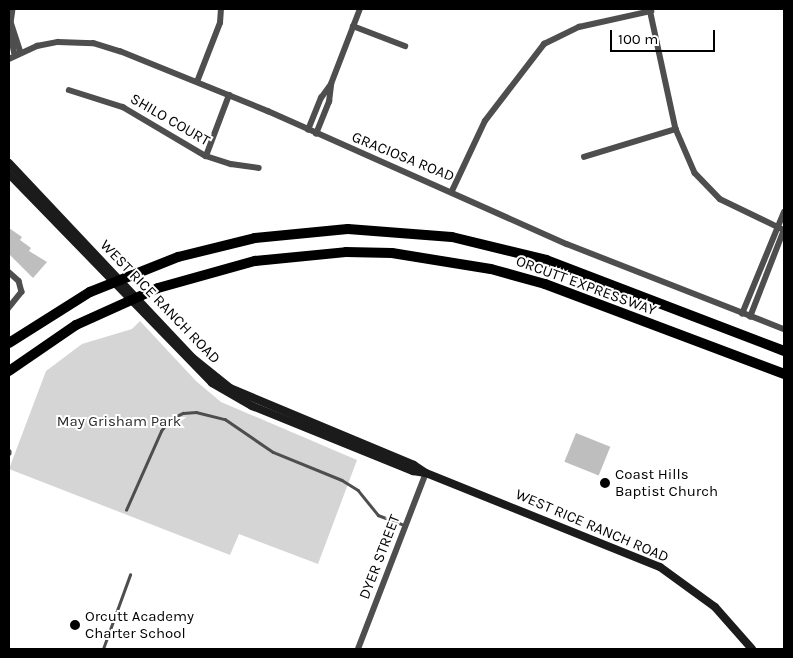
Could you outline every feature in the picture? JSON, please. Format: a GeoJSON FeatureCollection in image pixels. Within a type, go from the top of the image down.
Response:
{"type":"FeatureCollection","features":[{"type":"Feature","properties":{"kind":"highway","name":"ORCUTT EXPRESSWAY"},"geometry":{"type":"LineString","coordinates":[[9,343],[90,292],[142,270],[215,247],[293,232],[357,230],[452,237],[546,260],[784,351]]}},
{"type":"Feature","properties":{"kind":"highway","name":"ORCUTT EXPRESSWAY"},"geometry":{"type":"LineString","coordinates":[[9,371],[49,341],[107,309],[158,288],[217,270],[295,255],[392,253],[447,259],[545,284],[784,374]]}},
{"type":"Feature","properties":{"kind":"main road","name":"WEST RICE RANCH ROAD"},"geometry":{"type":"LineString","coordinates":[[9,163],[216,379],[254,401],[414,465],[426,473],[660,567],[715,607],[752,649]]}},
{"type":"Feature","properties":{"kind":"main road","name":"WEST RICE RANCH ROAD"},"geometry":{"type":"LineString","coordinates":[[9,174],[190,364],[219,388],[252,406],[413,471],[426,473]]}},
{"type":"Feature","properties":{"kind":"street"},"geometry":{"type":"LineString","coordinates":[[13,9],[11,22],[18,53]]}},
{"type":"Feature","properties":{"kind":"street"},"geometry":{"type":"LineString","coordinates":[[197,82],[220,23],[221,9]]}},
{"type":"Feature","properties":{"kind":"street"},"geometry":{"type":"LineString","coordinates":[[316,134],[329,102],[331,84],[360,9]]}},
{"type":"Feature","properties":{"kind":"street"},"geometry":{"type":"LineString","coordinates":[[452,191],[485,120],[544,44],[579,26],[650,10],[676,129],[695,173],[705,186],[720,199],[784,230],[750,317]]}},
{"type":"Feature","properties":{"kind":"street"},"geometry":{"type":"LineString","coordinates":[[353,26],[405,46]]}},
{"type":"Feature","properties":{"kind":"street","name":"GRACIOSA ROAD"},"geometry":{"type":"LineString","coordinates":[[9,59],[18,53],[58,42],[93,43],[197,82],[452,191],[567,244],[784,329]]}},
{"type":"Feature","properties":{"kind":"street"},"geometry":{"type":"LineString","coordinates":[[308,130],[321,98],[331,84]]}},
{"type":"Feature","properties":{"kind":"street","name":"SHILO COURT"},"geometry":{"type":"LineString","coordinates":[[69,90],[124,107],[206,156],[231,164],[260,168]]}},
{"type":"Feature","properties":{"kind":"street"},"geometry":{"type":"LineString","coordinates":[[206,156],[229,96]]}},
{"type":"Feature","properties":{"kind":"street"},"geometry":{"type":"LineString","coordinates":[[584,157],[676,129]]}},
{"type":"Feature","properties":{"kind":"street"},"geometry":{"type":"LineString","coordinates":[[742,314],[776,227],[784,212]]}},
{"type":"Feature","properties":{"kind":"street"},"geometry":{"type":"LineString","coordinates":[[9,272],[19,282],[22,292],[9,308]]}},
{"type":"Feature","properties":{"kind":"street","name":"DYER STREET"},"geometry":{"type":"LineString","coordinates":[[358,649],[426,473]]}},
{"type":"Feature","properties":{"kind":"lane"},"geometry":{"type":"LineString","coordinates":[[126,510],[166,425],[184,413],[196,412],[225,419],[273,452],[342,480],[358,490],[378,515],[406,526]]}},
{"type":"Feature","properties":{"kind":"lane"},"geometry":{"type":"LineString","coordinates":[[103,649],[130,575]]}},
{"type":"Feature","properties":{"kind":"green space","name":"May Grisham Park"},"geometry":{"type":"Polygon","coordinates":[[[140,321],[196,381],[221,402],[357,460],[318,564],[239,534],[230,555],[9,469],[46,371],[82,344],[132,329],[140,321]]]}},
{"type":"Feature","properties":{"kind":"building"},"geometry":{"type":"Polygon","coordinates":[[[9,228],[22,237],[20,240],[31,248],[29,251],[47,262],[33,278],[9,254],[9,228]]]}},
{"type":"Feature","properties":{"kind":"building"},"geometry":{"type":"Polygon","coordinates":[[[576,433],[610,447],[599,476],[564,462],[576,433]]]}},
{"type":"Feature","properties":{"kind":"place","name":"Coast Hills Baptist Church"},"geometry":{"type":"Point","coordinates":[605,483]}},
{"type":"Feature","properties":{"kind":"place","name":"Orcutt Academy Charter School"},"geometry":{"type":"Point","coordinates":[75,625]}}]}
